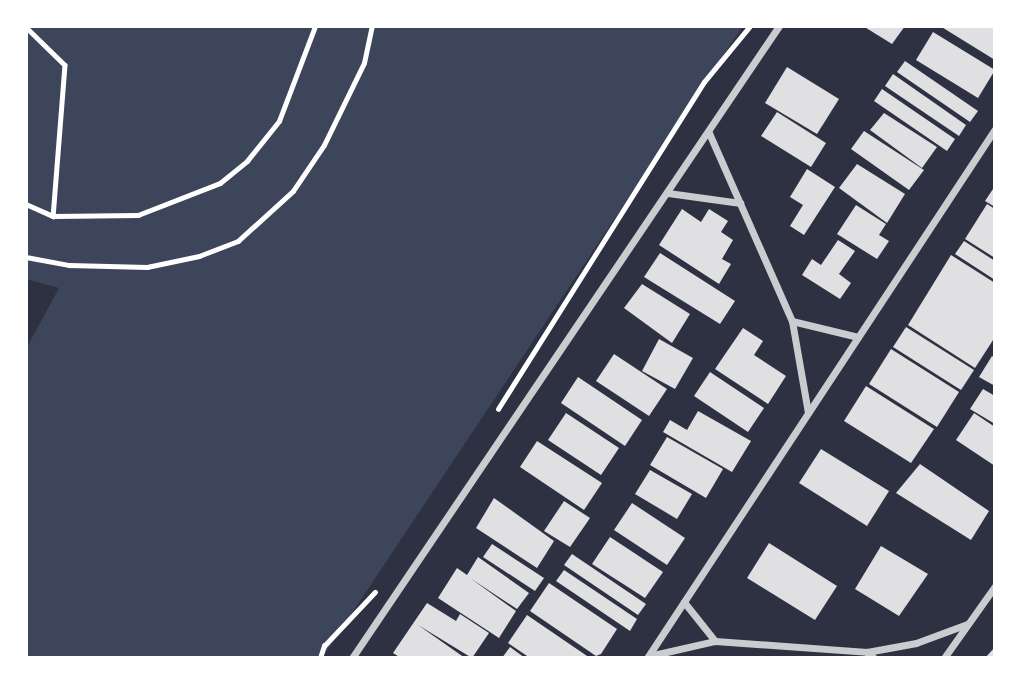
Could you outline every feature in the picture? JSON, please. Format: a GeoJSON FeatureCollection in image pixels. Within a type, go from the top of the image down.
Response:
{"type":"FeatureCollection","features":[{"type":"Feature","properties":{"kind":"street"},"geometry":{"type":"LineString","coordinates":[[352,658],[779,26]]}},
{"type":"Feature","properties":{"kind":"street"},"geometry":{"type":"LineString","coordinates":[[648,657],[995,129]]}},
{"type":"Feature","properties":{"kind":"street"},"geometry":{"type":"LineString","coordinates":[[709,133],[792,321],[808,413]]}},
{"type":"Feature","properties":{"kind":"street"},"geometry":{"type":"LineString","coordinates":[[668,193],[740,203]]}},
{"type":"Feature","properties":{"kind":"street"},"geometry":{"type":"LineString","coordinates":[[792,321],[858,337]]}},
{"type":"Feature","properties":{"kind":"street"},"geometry":{"type":"LineString","coordinates":[[944,658],[995,586]]}},
{"type":"Feature","properties":{"kind":"street"},"geometry":{"type":"LineString","coordinates":[[684,602],[715,641]]}},
{"type":"Feature","properties":{"kind":"street"},"geometry":{"type":"LineString","coordinates":[[648,657],[715,641],[867,652],[916,643],[967,624]]}},
{"type":"Feature","properties":{"kind":"street"},"geometry":{"type":"LineString","coordinates":[[867,652],[874,658]]}},
{"type":"Feature","properties":{"kind":"path"},"geometry":{"type":"LineString","coordinates":[[26,204],[53,216],[138,215],[220,183],[247,161],[279,121],[315,26]]}},
{"type":"Feature","properties":{"kind":"path"},"geometry":{"type":"LineString","coordinates":[[26,257],[69,265],[147,267],[239,241],[293,191],[324,145],[364,63],[372,26]]}},
{"type":"Feature","properties":{"kind":"path"},"geometry":{"type":"LineString","coordinates":[[496,413],[704,82],[750,26]]}},
{"type":"Feature","properties":{"kind":"path"},"geometry":{"type":"LineString","coordinates":[[26,27],[65,65],[53,216]]}},
{"type":"Feature","properties":{"kind":"path"},"geometry":{"type":"LineString","coordinates":[[320,658],[324,646],[379,588]]}},
{"type":"Feature","properties":{"kind":"shaded area"},"geometry":{"type":"Polygon","coordinates":[[[26,26],[743,26],[322,658],[26,658],[26,349],[59,288],[26,279],[26,26]]]}},
{"type":"Feature","properties":{"kind":"building"},"geometry":{"type":"Polygon","coordinates":[[[863,26],[905,26],[892,44],[863,26]]]}},
{"type":"Feature","properties":{"kind":"building"},"geometry":{"type":"Polygon","coordinates":[[[940,26],[995,26],[995,60],[940,26]]]}},
{"type":"Feature","properties":{"kind":"building"},"geometry":{"type":"Polygon","coordinates":[[[933,32],[995,70],[978,98],[916,60],[933,32]]]}},
{"type":"Feature","properties":{"kind":"building"},"geometry":{"type":"Polygon","coordinates":[[[905,61],[978,111],[970,122],[897,72],[905,61]]]}},
{"type":"Feature","properties":{"kind":"building"},"geometry":{"type":"Polygon","coordinates":[[[787,67],[839,99],[817,134],[765,103],[787,67]]]}},
{"type":"Feature","properties":{"kind":"building"},"geometry":{"type":"Polygon","coordinates":[[[893,74],[966,125],[959,136],[885,86],[893,74]]]}},
{"type":"Feature","properties":{"kind":"building"},"geometry":{"type":"Polygon","coordinates":[[[882,89],[955,139],[947,151],[874,101],[882,89]]]}},
{"type":"Feature","properties":{"kind":"building"},"geometry":{"type":"Polygon","coordinates":[[[777,112],[826,143],[811,167],[761,136],[777,112]]]}},
{"type":"Feature","properties":{"kind":"building"},"geometry":{"type":"Polygon","coordinates":[[[884,113],[937,147],[922,168],[870,130],[884,113]]]}},
{"type":"Feature","properties":{"kind":"building"},"geometry":{"type":"Polygon","coordinates":[[[864,131],[924,170],[909,190],[851,149],[864,131]]]}},
{"type":"Feature","properties":{"kind":"building"},"geometry":{"type":"Polygon","coordinates":[[[857,164],[905,194],[887,223],[839,188],[857,164]]]}},
{"type":"Feature","properties":{"kind":"building"},"geometry":{"type":"Polygon","coordinates":[[[807,169],[835,187],[804,235],[790,226],[803,205],[790,197],[807,169]]]}},
{"type":"Feature","properties":{"kind":"building"},"geometry":{"type":"Polygon","coordinates":[[[995,186],[995,207],[985,201],[995,186]]]}},
{"type":"Feature","properties":{"kind":"building"},"geometry":{"type":"Polygon","coordinates":[[[987,204],[995,209],[995,258],[965,239],[987,204]]]}},
{"type":"Feature","properties":{"kind":"building"},"geometry":{"type":"Polygon","coordinates":[[[856,205],[886,224],[879,235],[889,241],[877,259],[837,234],[856,205]]]}},
{"type":"Feature","properties":{"kind":"building"},"geometry":{"type":"Polygon","coordinates":[[[682,209],[701,222],[709,209],[728,221],[721,232],[733,240],[722,259],[731,264],[719,284],[659,245],[682,209]]]}},
{"type":"Feature","properties":{"kind":"building"},"geometry":{"type":"Polygon","coordinates":[[[838,240],[855,251],[839,274],[851,283],[840,299],[802,275],[812,259],[821,265],[838,240]]]}},
{"type":"Feature","properties":{"kind":"building"},"geometry":{"type":"Polygon","coordinates":[[[964,241],[995,261],[995,280],[955,254],[964,241]]]}},
{"type":"Feature","properties":{"kind":"building"},"geometry":{"type":"Polygon","coordinates":[[[660,253],[735,301],[720,324],[644,277],[660,253]]]}},
{"type":"Feature","properties":{"kind":"building"},"geometry":{"type":"Polygon","coordinates":[[[951,255],[995,283],[995,337],[975,368],[908,325],[951,255]]]}},
{"type":"Feature","properties":{"kind":"building"},"geometry":{"type":"Polygon","coordinates":[[[642,284],[690,314],[672,343],[624,308],[642,284]]]}},
{"type":"Feature","properties":{"kind":"building"},"geometry":{"type":"Polygon","coordinates":[[[906,327],[974,370],[961,390],[893,347],[906,327]]]}},
{"type":"Feature","properties":{"kind":"building"},"geometry":{"type":"Polygon","coordinates":[[[743,328],[763,341],[754,355],[786,376],[768,404],[715,369],[743,328]]]}},
{"type":"Feature","properties":{"kind":"building"},"geometry":{"type":"Polygon","coordinates":[[[659,339],[693,358],[675,389],[642,371],[659,339]]]}},
{"type":"Feature","properties":{"kind":"building"},"geometry":{"type":"Polygon","coordinates":[[[891,349],[959,392],[937,427],[869,384],[891,349]]]}},
{"type":"Feature","properties":{"kind":"building"},"geometry":{"type":"Polygon","coordinates":[[[614,354],[667,389],[649,416],[596,381],[614,354]]]}},
{"type":"Feature","properties":{"kind":"building"},"geometry":{"type":"Polygon","coordinates":[[[992,356],[995,358],[995,386],[979,377],[992,356]]]}},
{"type":"Feature","properties":{"kind":"building"},"geometry":{"type":"Polygon","coordinates":[[[710,372],[764,408],[748,432],[694,396],[710,372]]]}},
{"type":"Feature","properties":{"kind":"building"},"geometry":{"type":"Polygon","coordinates":[[[578,377],[642,420],[625,446],[561,403],[578,377]]]}},
{"type":"Feature","properties":{"kind":"building"},"geometry":{"type":"Polygon","coordinates":[[[866,386],[934,429],[911,463],[844,421],[866,386]]]}},
{"type":"Feature","properties":{"kind":"building"},"geometry":{"type":"Polygon","coordinates":[[[983,389],[995,396],[995,424],[970,409],[983,389]]]}},
{"type":"Feature","properties":{"kind":"building"},"geometry":{"type":"Polygon","coordinates":[[[698,411],[751,441],[732,472],[663,432],[670,420],[687,430],[698,411]]]}},
{"type":"Feature","properties":{"kind":"building"},"geometry":{"type":"Polygon","coordinates":[[[566,413],[619,448],[601,475],[548,440],[566,413]]]}},
{"type":"Feature","properties":{"kind":"building"},"geometry":{"type":"Polygon","coordinates":[[[974,413],[995,427],[995,466],[956,440],[974,413]]]}},
{"type":"Feature","properties":{"kind":"building"},"geometry":{"type":"Polygon","coordinates":[[[667,437],[723,469],[706,498],[650,465],[667,437]]]}},
{"type":"Feature","properties":{"kind":"building"},"geometry":{"type":"Polygon","coordinates":[[[537,441],[602,483],[584,510],[520,467],[537,441]]]}},
{"type":"Feature","properties":{"kind":"building"},"geometry":{"type":"Polygon","coordinates":[[[821,449],[889,491],[867,526],[799,483],[821,449]]]}},
{"type":"Feature","properties":{"kind":"building"},"geometry":{"type":"Polygon","coordinates":[[[920,464],[989,511],[971,540],[896,493],[920,464]]]}},
{"type":"Feature","properties":{"kind":"building"},"geometry":{"type":"Polygon","coordinates":[[[650,470],[692,494],[677,519],[635,494],[650,470]]]}},
{"type":"Feature","properties":{"kind":"building"},"geometry":{"type":"Polygon","coordinates":[[[494,498],[554,541],[537,568],[476,528],[494,498]]]}},
{"type":"Feature","properties":{"kind":"building"},"geometry":{"type":"Polygon","coordinates":[[[564,501],[590,518],[570,547],[544,531],[564,501]]]}},
{"type":"Feature","properties":{"kind":"building"},"geometry":{"type":"Polygon","coordinates":[[[632,503],[685,538],[667,565],[614,530],[632,503]]]}},
{"type":"Feature","properties":{"kind":"building"},"geometry":{"type":"Polygon","coordinates":[[[610,537],[663,572],[645,598],[592,564],[610,537]]]}},
{"type":"Feature","properties":{"kind":"building"},"geometry":{"type":"Polygon","coordinates":[[[769,543],[837,586],[815,620],[747,578],[769,543]]]}},
{"type":"Feature","properties":{"kind":"building"},"geometry":{"type":"Polygon","coordinates":[[[492,544],[544,578],[535,591],[483,557],[492,544]]]}},
{"type":"Feature","properties":{"kind":"building"},"geometry":{"type":"Polygon","coordinates":[[[881,546],[928,574],[899,616],[855,589],[881,546]]]}},
{"type":"Feature","properties":{"kind":"building"},"geometry":{"type":"Polygon","coordinates":[[[572,554],[646,604],[638,615],[564,565],[572,554]]]}},
{"type":"Feature","properties":{"kind":"building"},"geometry":{"type":"Polygon","coordinates":[[[478,557],[529,593],[517,609],[470,578],[516,611],[499,638],[438,598],[457,568],[467,575],[478,557]]]}},
{"type":"Feature","properties":{"kind":"building"},"geometry":{"type":"Polygon","coordinates":[[[564,570],[637,619],[630,631],[556,581],[564,570]]]}},
{"type":"Feature","properties":{"kind":"building"},"geometry":{"type":"Polygon","coordinates":[[[549,583],[617,629],[601,654],[596,656],[530,611],[549,583]]]}},
{"type":"Feature","properties":{"kind":"building"},"geometry":{"type":"Polygon","coordinates":[[[427,603],[456,621],[460,614],[489,633],[472,658],[418,625],[465,658],[401,658],[393,653],[427,603]]]}},
{"type":"Feature","properties":{"kind":"building"},"geometry":{"type":"Polygon","coordinates":[[[527,615],[590,658],[530,658],[508,643],[527,615]]]}},
{"type":"Feature","properties":{"kind":"building"},"geometry":{"type":"Polygon","coordinates":[[[510,647],[525,658],[502,658],[510,647]]]}},
{"type":"Feature","properties":{"kind":"building"},"geometry":{"type":"Polygon","coordinates":[[[995,647],[995,658],[985,658],[995,647]]]}}]}
